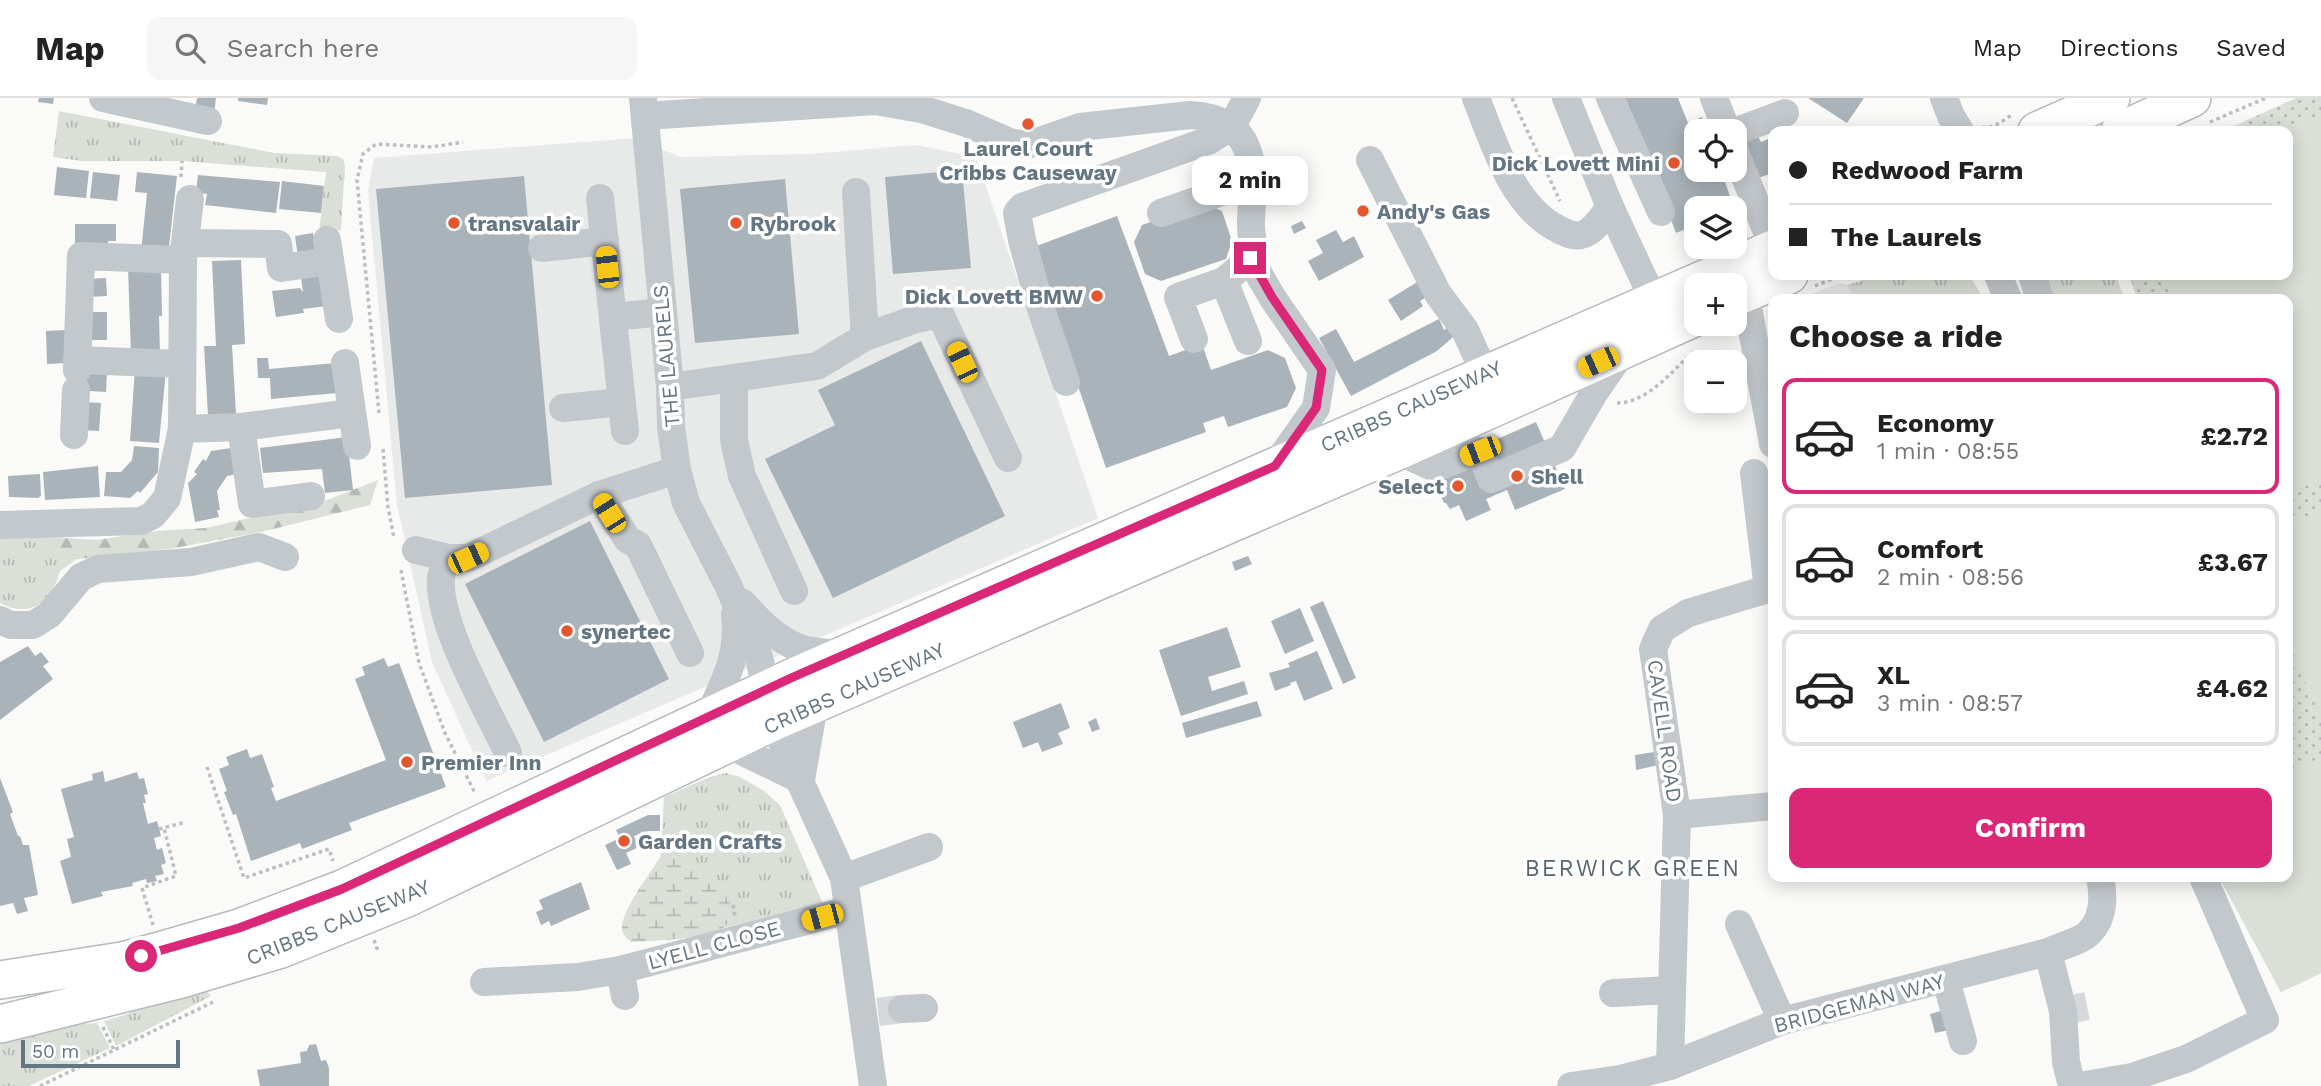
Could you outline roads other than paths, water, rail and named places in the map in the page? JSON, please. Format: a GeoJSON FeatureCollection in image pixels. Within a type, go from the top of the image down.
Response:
{"type":"FeatureCollection","features":[{"type":"Feature","properties":{"kind":"main road"},"geometry":{"type":"LineString","coordinates":[[2028,121],[2111,98]]}},
{"type":"Feature","properties":{"kind":"main road"},"geometry":{"type":"LineString","coordinates":[[2140,126],[2197,112]]}},
{"type":"Feature","properties":{"kind":"main road","name":"CRIBBS CAUSEWAY"},"geometry":{"type":"LineString","coordinates":[[4,1025],[181,979],[281,949],[407,898],[770,706],[846,655],[1768,250]]}},
{"type":"Feature","properties":{"kind":"main road"},"geometry":{"type":"LineString","coordinates":[[1747,292],[1777,280]]}},
{"type":"Feature","properties":{"kind":"main road","name":"CRIBBS CAUSEWAY"},"geometry":{"type":"LineString","coordinates":[[770,706],[814,705],[1684,323]]}},
{"type":"Feature","properties":{"kind":"main road","name":"CRIBBS CAUSEWAY"},"geometry":{"type":"LineString","coordinates":[[0,980],[122,961],[239,928],[342,889],[489,820],[718,732]]}},
{"type":"Feature","properties":{"kind":"street"},"geometry":{"type":"LineString","coordinates":[[103,98],[208,121]]}},
{"type":"Feature","properties":{"kind":"street"},"geometry":{"type":"LineString","coordinates":[[1066,382],[1041,309],[1017,213],[1022,207],[1210,141],[1232,126],[1247,98]]}},
{"type":"Feature","properties":{"kind":"street"},"geometry":{"type":"LineString","coordinates":[[1476,98],[1510,177],[1533,212],[1551,225],[1576,236],[1587,233],[1609,207]]}},
{"type":"Feature","properties":{"kind":"street"},"geometry":{"type":"LineString","coordinates":[[1566,98],[1609,207],[1654,301]]}},
{"type":"Feature","properties":{"kind":"street"},"geometry":{"type":"LineString","coordinates":[[1714,98],[1722,119]]}},
{"type":"Feature","properties":{"kind":"street"},"geometry":{"type":"LineString","coordinates":[[1944,98],[1951,116],[1973,126]]}},
{"type":"Feature","properties":{"kind":"street","name":"THE LAURELS"},"geometry":{"type":"LineString","coordinates":[[801,780],[784,749],[770,706],[759,657],[728,585],[687,503],[677,470],[644,107],[891,101],[966,123],[1012,143],[1031,144],[1080,127],[1161,108],[1208,116],[1232,126]]}},
{"type":"Feature","properties":{"kind":"street"},"geometry":{"type":"LineString","coordinates":[[1583,139],[1615,111],[1661,212]]}},
{"type":"Feature","properties":{"kind":"street"},"geometry":{"type":"LineString","coordinates":[[1747,127],[1785,113]]}},
{"type":"Feature","properties":{"kind":"street"},"geometry":{"type":"LineString","coordinates":[[1194,339],[1178,297],[1224,281],[1250,258],[1253,251],[1250,227],[1253,181],[1251,160],[1232,126]]}},
{"type":"Feature","properties":{"kind":"street"},"geometry":{"type":"LineString","coordinates":[[1370,160],[1438,294],[1465,330],[1485,374]]}},
{"type":"Feature","properties":{"kind":"street"},"geometry":{"type":"LineString","coordinates":[[1747,170],[1764,197],[1768,220]]}},
{"type":"Feature","properties":{"kind":"street"},"geometry":{"type":"LineString","coordinates":[[1161,213],[1253,181]]}},
{"type":"Feature","properties":{"kind":"street"},"geometry":{"type":"LineString","coordinates":[[856,192],[865,337]]}},
{"type":"Feature","properties":{"kind":"street"},"geometry":{"type":"LineString","coordinates":[[600,198],[625,431]]}},
{"type":"Feature","properties":{"kind":"street"},"geometry":{"type":"LineString","coordinates":[[0,525],[141,521],[153,515],[167,498],[183,429],[184,252],[190,199]]}},
{"type":"Feature","properties":{"kind":"street"},"geometry":{"type":"LineString","coordinates":[[542,248],[605,241]]}},
{"type":"Feature","properties":{"kind":"street"},"geometry":{"type":"LineString","coordinates":[[75,435],[81,256],[184,252],[278,244],[281,268],[328,250],[339,319]]}},
{"type":"Feature","properties":{"kind":"street"},"geometry":{"type":"LineString","coordinates":[[1250,258],[1272,297],[1322,370],[1316,408],[1275,466]]}},
{"type":"Feature","properties":{"kind":"street"},"geometry":{"type":"LineString","coordinates":[[1224,281],[1248,341]]}},
{"type":"Feature","properties":{"kind":"street"},"geometry":{"type":"LineString","coordinates":[[1747,310],[1768,417]]}},
{"type":"Feature","properties":{"kind":"street"},"geometry":{"type":"LineString","coordinates":[[613,317],[663,312]]}},
{"type":"Feature","properties":{"kind":"street"},"geometry":{"type":"LineString","coordinates":[[670,387],[817,366],[865,337],[916,318],[940,314],[1008,458]]}},
{"type":"Feature","properties":{"kind":"street"},"geometry":{"type":"LineString","coordinates":[[1398,450],[1435,468],[1480,451],[1491,480],[1562,449],[1594,393],[1623,351]]}},
{"type":"Feature","properties":{"kind":"street"},"geometry":{"type":"LineString","coordinates":[[345,363],[351,414],[370,444]]}},
{"type":"Feature","properties":{"kind":"street"},"geometry":{"type":"LineString","coordinates":[[77,373],[182,364]]}},
{"type":"Feature","properties":{"kind":"street"},"geometry":{"type":"LineString","coordinates":[[734,379],[734,440],[742,476],[794,591]]}},
{"type":"Feature","properties":{"kind":"street"},"geometry":{"type":"LineString","coordinates":[[563,408],[622,402]]}},
{"type":"Feature","properties":{"kind":"street"},"geometry":{"type":"LineString","coordinates":[[183,429],[241,426],[351,414]]}},
{"type":"Feature","properties":{"kind":"street"},"geometry":{"type":"LineString","coordinates":[[241,426],[252,504],[310,496]]}},
{"type":"Feature","properties":{"kind":"street"},"geometry":{"type":"LineString","coordinates":[[403,551],[468,558],[598,495],[677,470]]}},
{"type":"Feature","properties":{"kind":"street","name":"CAVELL ROAD"},"geometry":{"type":"LineString","coordinates":[[1670,1066],[1677,816],[1653,649],[1662,629],[1688,613],[1768,589],[1754,473]]}},
{"type":"Feature","properties":{"kind":"street"},"geometry":{"type":"LineString","coordinates":[[598,495],[628,540],[638,544],[690,653]]}},
{"type":"Feature","properties":{"kind":"street"},"geometry":{"type":"LineString","coordinates":[[0,620],[11,625],[33,625],[49,615],[81,577],[98,569],[191,562],[259,547],[285,557]]}},
{"type":"Feature","properties":{"kind":"street"},"geometry":{"type":"LineString","coordinates":[[449,558],[441,576],[442,598],[452,636],[508,753]]}},
{"type":"Feature","properties":{"kind":"street","name":"THE LAURELS"},"geometry":{"type":"LineString","coordinates":[[728,585],[767,629],[788,642],[806,650],[846,655]]}},
{"type":"Feature","properties":{"kind":"street","name":"THE LAURELS"},"geometry":{"type":"LineString","coordinates":[[718,732],[736,648],[736,617],[728,585]]}},
{"type":"Feature","properties":{"kind":"street"},"geometry":{"type":"LineString","coordinates":[[814,705],[801,780],[844,878],[848,910],[892,1011],[873,1086]]}},
{"type":"Feature","properties":{"kind":"street"},"geometry":{"type":"LineString","coordinates":[[718,732],[801,780]]}},
{"type":"Feature","properties":{"kind":"street"},"geometry":{"type":"LineString","coordinates":[[1677,816],[1768,807]]}},
{"type":"Feature","properties":{"kind":"street"},"geometry":{"type":"LineString","coordinates":[[844,878],[929,847]]}},
{"type":"Feature","properties":{"kind":"street","name":"BRIDGEMAN WAY"},"geometry":{"type":"LineString","coordinates":[[1571,1086],[1620,1079],[1670,1066],[1782,1021],[2048,951],[2088,935],[2097,922],[2103,905],[2101,882]]}},
{"type":"Feature","properties":{"kind":"street"},"geometry":{"type":"LineString","coordinates":[[2079,1086],[2132,1077],[2186,1059],[2265,1020],[2205,882]]}},
{"type":"Feature","properties":{"kind":"street","name":"LYELL CLOSE"},"geometry":{"type":"LineString","coordinates":[[484,982],[578,977],[623,983],[848,910]]}},
{"type":"Feature","properties":{"kind":"street"},"geometry":{"type":"LineString","coordinates":[[1739,925],[1782,1021]]}},
{"type":"Feature","properties":{"kind":"street"},"geometry":{"type":"LineString","coordinates":[[2048,951],[2068,1010],[2066,1062],[2072,1086]]}},
{"type":"Feature","properties":{"kind":"street"},"geometry":{"type":"LineString","coordinates":[[1946,980],[1963,1041]]}},
{"type":"Feature","properties":{"kind":"street"},"geometry":{"type":"LineString","coordinates":[[1613,993],[1672,990]]}},
{"type":"Feature","properties":{"kind":"tunnel"},"geometry":{"type":"LineString","coordinates":[[2072,1009],[2087,1006]]}},
{"type":"Feature","properties":{"kind":"tunnel"},"geometry":{"type":"LineString","coordinates":[[878,1012],[902,1009]]}},
{"type":"Feature","properties":{"kind":"place","name":"Laurel Court Cribbs Causeway"},"geometry":{"type":"Point","coordinates":[1028,124]}},
{"type":"Feature","properties":{"kind":"place","name":"Dick Lovett Mini"},"geometry":{"type":"Point","coordinates":[1674,163]}},
{"type":"Feature","properties":{"kind":"place","name":"Andy's Gas"},"geometry":{"type":"Point","coordinates":[1363,211]}},
{"type":"Feature","properties":{"kind":"place","name":"transvalair"},"geometry":{"type":"Point","coordinates":[454,223]}},
{"type":"Feature","properties":{"kind":"place","name":"Rybrook"},"geometry":{"type":"Point","coordinates":[736,223]}},
{"type":"Feature","properties":{"kind":"place","name":"Dick Lovett BMW"},"geometry":{"type":"Point","coordinates":[1097,296]}},
{"type":"Feature","properties":{"kind":"place","name":"Shell"},"geometry":{"type":"Point","coordinates":[1517,476]}},
{"type":"Feature","properties":{"kind":"place","name":"Select"},"geometry":{"type":"Point","coordinates":[1458,486]}},
{"type":"Feature","properties":{"kind":"place","name":"synertec"},"geometry":{"type":"Point","coordinates":[567,631]}},
{"type":"Feature","properties":{"kind":"place","name":"Premier Inn"},"geometry":{"type":"Point","coordinates":[407,762]}},
{"type":"Feature","properties":{"kind":"place","name":"Garden Crafts"},"geometry":{"type":"Point","coordinates":[624,841]}},
{"type":"Feature","properties":{"kind":"district","name":"BERWICK GREEN"},"geometry":{"type":"Point","coordinates":[1633,868]}}]}
